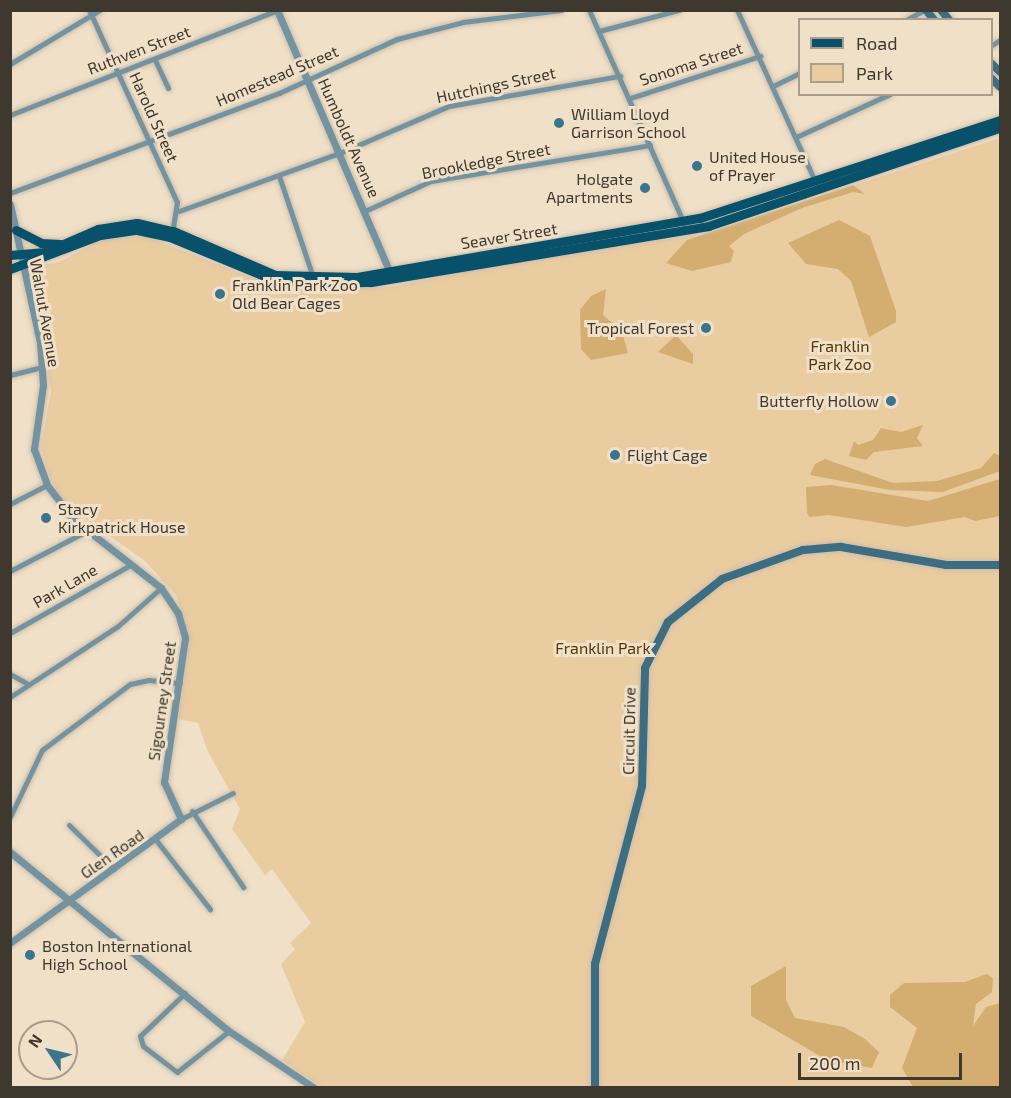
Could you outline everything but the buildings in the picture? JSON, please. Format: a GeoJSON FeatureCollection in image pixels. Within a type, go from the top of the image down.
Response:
{"type":"FeatureCollection","features":[{"type":"Feature","properties":{"kind":"main road","name":"Seaver Street"},"geometry":{"type":"LineString","coordinates":[[23,259],[116,224],[171,234],[261,278],[313,283],[391,275],[685,226],[1000,120]]}},
{"type":"Feature","properties":{"kind":"main road","name":"Seaver Street"},"geometry":{"type":"LineString","coordinates":[[815,182],[982,137],[1000,130]]}},
{"type":"Feature","properties":{"kind":"main road"},"geometry":{"type":"LineString","coordinates":[[16,230],[45,244],[68,243]]}},
{"type":"Feature","properties":{"kind":"main road","name":"Seaver Street"},"geometry":{"type":"LineString","coordinates":[[23,259],[118,231],[171,234]]}},
{"type":"Feature","properties":{"kind":"main road"},"geometry":{"type":"LineString","coordinates":[[10,255],[23,259]]}},
{"type":"Feature","properties":{"kind":"main road"},"geometry":{"type":"LineString","coordinates":[[10,269],[23,259]]}},
{"type":"Feature","properties":{"kind":"main road","name":"Circuit Drive"},"geometry":{"type":"LineString","coordinates":[[595,1088],[595,964],[642,786],[645,668],[668,622],[722,579],[803,550],[841,547],[946,565],[1000,565]]}},
{"type":"Feature","properties":{"kind":"street"},"geometry":{"type":"LineString","coordinates":[[10,64],[90,13],[100,10]]}},
{"type":"Feature","properties":{"kind":"street","name":"Homestead Street"},"geometry":{"type":"LineString","coordinates":[[10,193],[309,81],[417,33],[516,13],[561,10]]}},
{"type":"Feature","properties":{"kind":"street"},"geometry":{"type":"LineString","coordinates":[[589,10],[685,226]]}},
{"type":"Feature","properties":{"kind":"street"},"geometry":{"type":"LineString","coordinates":[[599,31],[679,10]]}},
{"type":"Feature","properties":{"kind":"street"},"geometry":{"type":"LineString","coordinates":[[737,10],[775,85],[815,182]]}},
{"type":"Feature","properties":{"kind":"street"},"geometry":{"type":"LineString","coordinates":[[910,18],[925,10]]}},
{"type":"Feature","properties":{"kind":"street","name":"Ruthven Street"},"geometry":{"type":"LineString","coordinates":[[10,115],[277,11]]}},
{"type":"Feature","properties":{"kind":"street","name":"Humboldt Avenue"},"geometry":{"type":"LineString","coordinates":[[277,11],[342,152],[391,275]]}},
{"type":"Feature","properties":{"kind":"street","name":"Harold Street"},"geometry":{"type":"LineString","coordinates":[[90,13],[179,211]]}},
{"type":"Feature","properties":{"kind":"street","name":"Sonoma Street"},"geometry":{"type":"LineString","coordinates":[[630,98],[760,56]]}},
{"type":"Feature","properties":{"kind":"street"},"geometry":{"type":"LineString","coordinates":[[155,60],[168,88]]}},
{"type":"Feature","properties":{"kind":"street"},"geometry":{"type":"LineString","coordinates":[[775,85],[798,74]]}},
{"type":"Feature","properties":{"kind":"street","name":"Hutchings Street"},"geometry":{"type":"LineString","coordinates":[[179,211],[279,177],[449,105],[620,76]]}},
{"type":"Feature","properties":{"kind":"street"},"geometry":{"type":"LineString","coordinates":[[796,136],[886,96]]}},
{"type":"Feature","properties":{"kind":"street","name":"Brookledge Street"},"geometry":{"type":"LineString","coordinates":[[367,210],[431,181],[650,145]]}},
{"type":"Feature","properties":{"kind":"street"},"geometry":{"type":"LineString","coordinates":[[279,177],[313,283]]}},
{"type":"Feature","properties":{"kind":"street","name":"Walnut Avenue"},"geometry":{"type":"LineString","coordinates":[[10,204],[23,259],[42,367],[34,449],[47,485],[87,531],[133,563],[161,588]]}},
{"type":"Feature","properties":{"kind":"street"},"geometry":{"type":"LineString","coordinates":[[171,234],[179,211]]}},
{"type":"Feature","properties":{"kind":"street"},"geometry":{"type":"LineString","coordinates":[[10,375],[42,367]]}},
{"type":"Feature","properties":{"kind":"street"},"geometry":{"type":"LineString","coordinates":[[10,504],[47,485]]}},
{"type":"Feature","properties":{"kind":"street"},"geometry":{"type":"LineString","coordinates":[[10,571],[87,531]]}},
{"type":"Feature","properties":{"kind":"street","name":"Park Lane"},"geometry":{"type":"LineString","coordinates":[[10,633],[133,563]]}},
{"type":"Feature","properties":{"kind":"street"},"geometry":{"type":"LineString","coordinates":[[10,697],[118,626],[161,588]]}},
{"type":"Feature","properties":{"kind":"street","name":"Sigourney Street"},"geometry":{"type":"LineString","coordinates":[[161,588],[184,627],[180,683],[164,782],[182,819]]}},
{"type":"Feature","properties":{"kind":"street"},"geometry":{"type":"LineString","coordinates":[[10,674],[28,684]]}},
{"type":"Feature","properties":{"kind":"street"},"geometry":{"type":"LineString","coordinates":[[10,817],[42,750],[130,684],[149,680],[180,683]]}},
{"type":"Feature","properties":{"kind":"street","name":"Glen Road"},"geometry":{"type":"LineString","coordinates":[[10,943],[115,870],[192,811],[232,793]]}},
{"type":"Feature","properties":{"kind":"street"},"geometry":{"type":"LineString","coordinates":[[192,811],[243,887]]}},
{"type":"Feature","properties":{"kind":"street"},"geometry":{"type":"LineString","coordinates":[[69,825],[90,840],[115,870]]}},
{"type":"Feature","properties":{"kind":"street"},"geometry":{"type":"LineString","coordinates":[[156,840],[210,909]]}},
{"type":"Feature","properties":{"kind":"street"},"geometry":{"type":"LineString","coordinates":[[12,856],[72,899],[229,1031],[314,1088]]}},
{"type":"Feature","properties":{"kind":"street"},"geometry":{"type":"LineString","coordinates":[[186,993],[140,1036],[143,1046],[177,1072],[229,1031]]}},
{"type":"Feature","properties":{"kind":"green space","name":"Franklin Park"},"geometry":{"type":"Polygon","coordinates":[[[1000,138],[1000,1087],[322,1088],[282,1060],[305,1022],[281,964],[295,949],[290,943],[311,923],[272,869],[265,875],[232,829],[240,809],[208,752],[198,723],[178,719],[189,641],[176,595],[145,561],[66,505],[50,479],[41,447],[51,391],[33,286],[36,266],[59,262],[103,239],[145,236],[278,288],[389,287],[553,254],[700,235],[1000,138]]]}},
{"type":"Feature","properties":{"kind":"shaded area"},"geometry":{"type":"Polygon","coordinates":[[[853,185],[865,194],[853,192],[802,208],[744,234],[729,246],[734,251],[731,262],[692,271],[666,263],[687,240],[853,185]]]}},
{"type":"Feature","properties":{"kind":"shaded area"},"geometry":{"type":"Polygon","coordinates":[[[839,220],[870,236],[896,311],[896,322],[869,337],[851,281],[838,269],[806,264],[788,243],[839,220]]]}},
{"type":"Feature","properties":{"kind":"shaded area"},"geometry":{"type":"Polygon","coordinates":[[[606,289],[603,315],[622,331],[628,353],[591,360],[581,349],[580,310],[591,296],[606,289]]]}},
{"type":"Feature","properties":{"kind":"shaded area"},"geometry":{"type":"Polygon","coordinates":[[[676,335],[693,354],[693,364],[658,352],[676,335]]]}},
{"type":"Feature","properties":{"kind":"shaded area"},"geometry":{"type":"Polygon","coordinates":[[[923,425],[917,438],[923,446],[874,452],[866,460],[849,456],[854,441],[858,445],[873,440],[881,428],[901,432],[923,425]]]}},
{"type":"Feature","properties":{"kind":"shaded area"},"geometry":{"type":"Polygon","coordinates":[[[994,453],[1000,456],[1000,471],[943,492],[890,490],[810,475],[815,464],[825,459],[893,483],[937,481],[981,468],[994,453]]]}},
{"type":"Feature","properties":{"kind":"shaded area"},"geometry":{"type":"Polygon","coordinates":[[[1000,479],[1000,516],[975,521],[965,517],[906,527],[829,515],[809,517],[807,512],[806,487],[831,485],[928,501],[1000,479]]]}},
{"type":"Feature","properties":{"kind":"shaded area"},"geometry":{"type":"Polygon","coordinates":[[[786,966],[786,1000],[795,1018],[844,1027],[865,1039],[879,1052],[872,1068],[827,1060],[751,1016],[751,986],[786,966]]]}},
{"type":"Feature","properties":{"kind":"shaded area"},"geometry":{"type":"Polygon","coordinates":[[[987,974],[993,978],[992,992],[976,1004],[973,1026],[986,1007],[1000,1003],[1000,1087],[913,1087],[902,1068],[917,1028],[890,1007],[890,995],[904,983],[965,982],[987,974]]]}},
{"type":"Feature","properties":{"kind":"place","name":"William Lloyd Garrison School"},"geometry":{"type":"Point","coordinates":[559,123]}},
{"type":"Feature","properties":{"kind":"place","name":"United House of Prayer"},"geometry":{"type":"Point","coordinates":[697,166]}},
{"type":"Feature","properties":{"kind":"place","name":"Holgate Apartments"},"geometry":{"type":"Point","coordinates":[645,188]}},
{"type":"Feature","properties":{"kind":"place","name":"Franklin Park Zoo Old Bear Cages"},"geometry":{"type":"Point","coordinates":[220,294]}},
{"type":"Feature","properties":{"kind":"place","name":"Tropical Forest"},"geometry":{"type":"Point","coordinates":[706,328]}},
{"type":"Feature","properties":{"kind":"place","name":"Butterfly Hollow"},"geometry":{"type":"Point","coordinates":[891,401]}},
{"type":"Feature","properties":{"kind":"place","name":"Flight Cage"},"geometry":{"type":"Point","coordinates":[615,455]}},
{"type":"Feature","properties":{"kind":"place","name":"Stacy Kirkpatrick House"},"geometry":{"type":"Point","coordinates":[46,518]}},
{"type":"Feature","properties":{"kind":"place","name":"Boston International High School"},"geometry":{"type":"Point","coordinates":[30,955]}},
{"type":"Feature","properties":{"kind":"park label","name":"Franklin Park Zoo"},"geometry":{"type":"Point","coordinates":[840,355]}}]}
